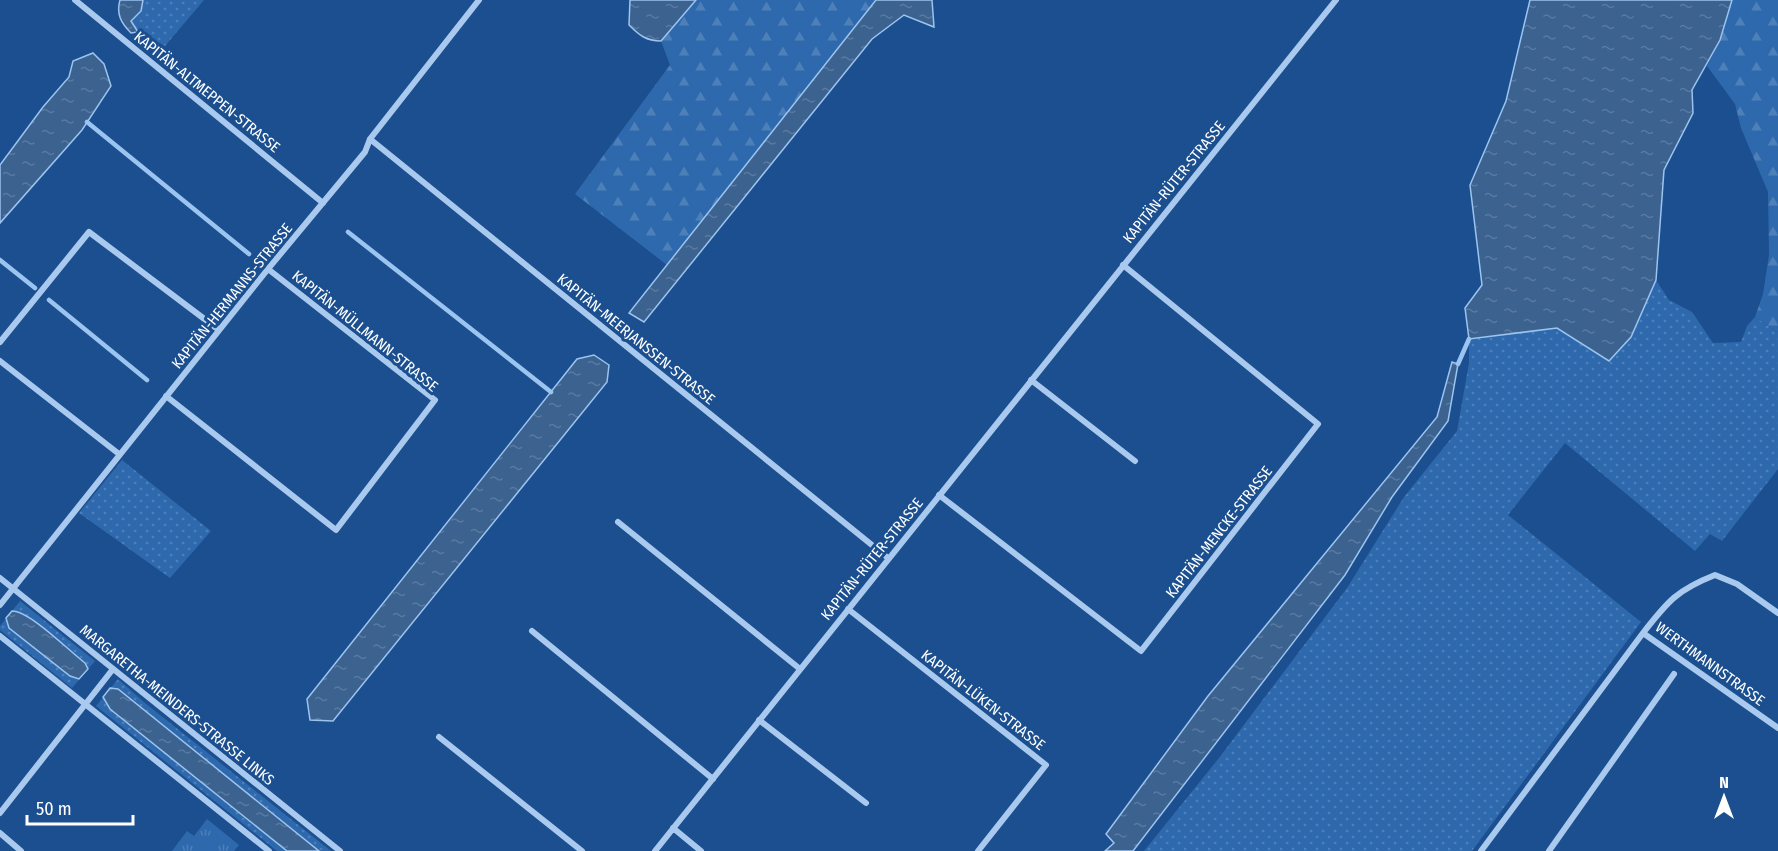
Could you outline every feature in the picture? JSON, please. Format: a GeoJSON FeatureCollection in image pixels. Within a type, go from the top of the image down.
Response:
{"type":"FeatureCollection","features":[{"type":"Feature","properties":{"kind":"street","name":"KAPITÄN-ALTMEPPEN-STRASSE"},"geometry":{"type":"LineString","coordinates":[[75,0],[323,203]]}},
{"type":"Feature","properties":{"kind":"street","name":"KAPITÄN-HERMANNS-STRASSE"},"geometry":{"type":"LineString","coordinates":[[0,605],[268,269],[365,152],[370,139],[479,0]]}},
{"type":"Feature","properties":{"kind":"street","name":"KAPITÄN-RÜTER-STRASSE"},"geometry":{"type":"LineString","coordinates":[[655,851],[1336,0]]}},
{"type":"Feature","properties":{"kind":"street","name":"KAPITÄN-MEERJANSSEN-STRASSE"},"geometry":{"type":"LineString","coordinates":[[370,139],[888,558]]}},
{"type":"Feature","properties":{"kind":"street"},"geometry":{"type":"LineString","coordinates":[[0,342],[89,232],[219,330]]}},
{"type":"Feature","properties":{"kind":"street","name":"KAPITÄN-MENCKE-STRASSE"},"geometry":{"type":"LineString","coordinates":[[939,495],[1141,651],[1318,424],[1123,265]]}},
{"type":"Feature","properties":{"kind":"street","name":"KAPITÄN-MÜLLMANN-STRASSE"},"geometry":{"type":"LineString","coordinates":[[166,396],[336,530],[435,400],[268,269]]}},
{"type":"Feature","properties":{"kind":"street"},"geometry":{"type":"LineString","coordinates":[[0,361],[119,454]]}},
{"type":"Feature","properties":{"kind":"street"},"geometry":{"type":"LineString","coordinates":[[1031,380],[1135,461]]}},
{"type":"Feature","properties":{"kind":"street"},"geometry":{"type":"LineString","coordinates":[[618,522],[800,669]]}},
{"type":"Feature","properties":{"kind":"street","name":"WERTHMANNSTRASSE"},"geometry":{"type":"LineString","coordinates":[[1778,613],[1737,584],[1715,575],[1680,592],[1667,602],[1643,633],[1778,728]]}},
{"type":"Feature","properties":{"kind":"street","name":"MARGARETHA-MEINDERS-STRASSE LINKS"},"geometry":{"type":"LineString","coordinates":[[0,578],[340,851]]}},
{"type":"Feature","properties":{"kind":"street","name":"KAPITÄN-LÜKEN-STRASSE"},"geometry":{"type":"LineString","coordinates":[[848,609],[1046,765],[978,851]]}},
{"type":"Feature","properties":{"kind":"street"},"geometry":{"type":"LineString","coordinates":[[532,631],[712,778]]}},
{"type":"Feature","properties":{"kind":"street"},"geometry":{"type":"LineString","coordinates":[[1481,851],[1643,633]]}},
{"type":"Feature","properties":{"kind":"street"},"geometry":{"type":"LineString","coordinates":[[0,636],[269,851]]}},
{"type":"Feature","properties":{"kind":"street"},"geometry":{"type":"LineString","coordinates":[[0,813],[113,669]]}},
{"type":"Feature","properties":{"kind":"street"},"geometry":{"type":"LineString","coordinates":[[1548,851],[1674,674]]}},
{"type":"Feature","properties":{"kind":"street"},"geometry":{"type":"LineString","coordinates":[[759,720],[866,803]]}},
{"type":"Feature","properties":{"kind":"street"},"geometry":{"type":"LineString","coordinates":[[439,737],[582,851]]}},
{"type":"Feature","properties":{"kind":"street"},"geometry":{"type":"LineString","coordinates":[[673,828],[701,851]]}},
{"type":"Feature","properties":{"kind":"street"},"geometry":{"type":"LineString","coordinates":[[0,833],[21,851]]}},
{"type":"Feature","properties":{"kind":"green space"},"geometry":{"type":"Polygon","coordinates":[[[143,0],[204,0],[165,46],[138,32],[130,21],[141,11],[143,0]]]}},
{"type":"Feature","properties":{"kind":"green space"},"geometry":{"type":"Polygon","coordinates":[[[696,0],[876,0],[667,265],[575,194],[670,65],[661,41],[696,0]]]}},
{"type":"Feature","properties":{"kind":"green space"},"geometry":{"type":"Polygon","coordinates":[[[1732,0],[1778,0],[1778,332],[1755,317],[1763,294],[1769,255],[1768,192],[1741,128],[1735,104],[1707,66],[1720,40],[1732,0]]]}},
{"type":"Feature","properties":{"kind":"green space"},"geometry":{"type":"Polygon","coordinates":[[[1656,280],[1669,300],[1692,312],[1713,343],[1741,342],[1747,326],[1755,317],[1778,332],[1778,469],[1722,541],[1710,534],[1695,551],[1565,443],[1508,515],[1641,622],[1472,851],[1144,851],[1219,758],[1347,588],[1404,497],[1457,431],[1469,363],[1469,339],[1557,328],[1609,360],[1631,337],[1656,280]]]}},
{"type":"Feature","properties":{"kind":"green space"},"geometry":{"type":"Polygon","coordinates":[[[122,460],[211,531],[170,578],[79,513],[122,460]]]}},
{"type":"Feature","properties":{"kind":"green space"},"geometry":{"type":"Polygon","coordinates":[[[20,601],[95,661],[72,688],[0,630],[0,626],[20,601]]]}},
{"type":"Feature","properties":{"kind":"green space"},"geometry":{"type":"Polygon","coordinates":[[[118,679],[331,851],[277,851],[96,706],[118,679]]]}},
{"type":"Feature","properties":{"kind":"green space"},"geometry":{"type":"Polygon","coordinates":[[[207,819],[239,845],[234,851],[172,851],[187,831],[194,836],[207,819]]]}},
{"type":"Feature","properties":{"kind":"water"},"geometry":{"type":"Polygon","coordinates":[[[120,0],[143,0],[141,11],[131,21],[138,32],[131,33],[122,22],[119,14],[120,0]]]}},
{"type":"Feature","properties":{"kind":"water"},"geometry":{"type":"Polygon","coordinates":[[[630,0],[696,0],[661,41],[643,37],[629,25],[630,0]]]}},
{"type":"Feature","properties":{"kind":"water"},"geometry":{"type":"Polygon","coordinates":[[[876,0],[932,0],[934,27],[904,15],[872,39],[644,322],[629,313],[876,0]]]}},
{"type":"Feature","properties":{"kind":"water"},"geometry":{"type":"Polygon","coordinates":[[[1530,0],[1732,0],[1720,40],[1692,90],[1693,113],[1664,170],[1656,280],[1631,337],[1609,361],[1557,328],[1469,339],[1465,308],[1482,285],[1470,185],[1506,101],[1530,0]]]}},
{"type":"Feature","properties":{"kind":"water"},"geometry":{"type":"Polygon","coordinates":[[[93,53],[104,64],[111,86],[82,130],[0,223],[0,165],[43,107],[69,77],[73,61],[93,53]]]}},
{"type":"Feature","properties":{"kind":"water"},"geometry":{"type":"Polygon","coordinates":[[[594,355],[609,365],[607,382],[333,721],[310,720],[307,699],[577,359],[594,355]]]}},
{"type":"Feature","properties":{"kind":"water"},"geometry":{"type":"Polygon","coordinates":[[[1452,362],[1458,364],[1448,421],[1392,497],[1345,575],[1133,851],[1105,851],[1114,843],[1106,834],[1208,696],[1437,417],[1452,362]]]}},
{"type":"Feature","properties":{"kind":"water"},"geometry":{"type":"Polygon","coordinates":[[[12,611],[29,617],[39,624],[85,663],[88,669],[79,679],[70,676],[9,628],[6,618],[12,611]]]}},
{"type":"Feature","properties":{"kind":"water"},"geometry":{"type":"Polygon","coordinates":[[[110,688],[118,689],[319,851],[287,851],[110,709],[103,697],[110,688]]]}},
{"type":"Feature","properties":{"kind":"waterway"},"geometry":{"type":"LineString","coordinates":[[87,122],[249,254]]}},
{"type":"Feature","properties":{"kind":"waterway"},"geometry":{"type":"LineString","coordinates":[[348,232],[551,392]]}},
{"type":"Feature","properties":{"kind":"waterway"},"geometry":{"type":"LineString","coordinates":[[0,260],[35,288]]}},
{"type":"Feature","properties":{"kind":"waterway"},"geometry":{"type":"LineString","coordinates":[[49,300],[147,380]]}},
{"type":"Feature","properties":{"kind":"waterway"},"geometry":{"type":"LineString","coordinates":[[1458,364],[1469,339]]}}]}
